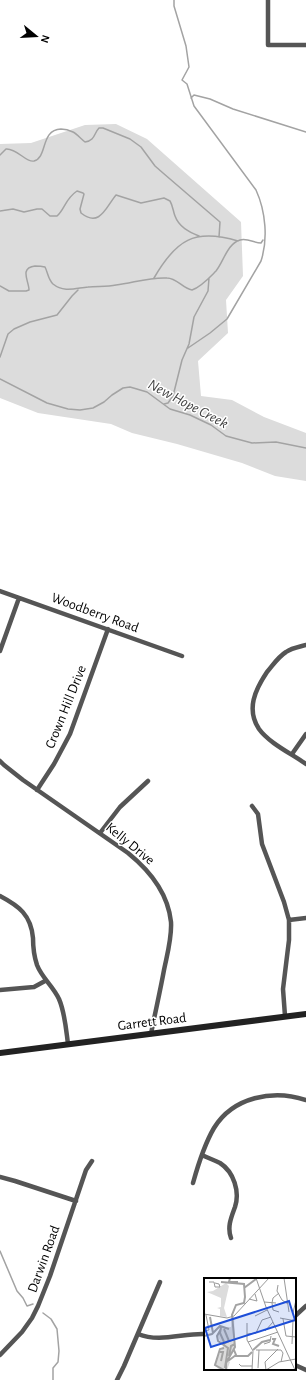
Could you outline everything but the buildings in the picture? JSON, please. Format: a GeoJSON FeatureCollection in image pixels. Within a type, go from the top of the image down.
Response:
{"type":"FeatureCollection","features":[{"type":"Feature","properties":{"kind":"street"},"geometry":{"type":"LineString","coordinates":[[268,0],[268,45],[306,45]]}},
{"type":"Feature","properties":{"kind":"street","name":"Woodberry Road"},"geometry":{"type":"LineString","coordinates":[[0,591],[182,656]]}},
{"type":"Feature","properties":{"kind":"street"},"geometry":{"type":"LineString","coordinates":[[0,651],[19,598]]}},
{"type":"Feature","properties":{"kind":"street","name":"Crown Hill Drive"},"geometry":{"type":"LineString","coordinates":[[37,790],[57,759],[70,734],[108,630]]}},
{"type":"Feature","properties":{"kind":"street"},"geometry":{"type":"LineString","coordinates":[[306,645],[290,649],[275,661],[256,690],[252,704],[253,717],[260,729],[270,740],[306,764]]}},
{"type":"Feature","properties":{"kind":"street"},"geometry":{"type":"LineString","coordinates":[[292,754],[306,734]]}},
{"type":"Feature","properties":{"kind":"street","name":"Kelly Drive"},"geometry":{"type":"LineString","coordinates":[[0,761],[12,772],[37,790],[128,853],[150,873],[161,892],[170,914],[171,929],[168,952],[151,1034]]}},
{"type":"Feature","properties":{"kind":"street"},"geometry":{"type":"LineString","coordinates":[[100,833],[120,807],[148,782]]}},
{"type":"Feature","properties":{"kind":"street"},"geometry":{"type":"LineString","coordinates":[[252,806],[258,814],[262,844],[284,902],[289,920],[289,940],[283,989],[285,1016]]}},
{"type":"Feature","properties":{"kind":"street"},"geometry":{"type":"LineString","coordinates":[[0,896],[15,904],[26,917],[32,933],[35,960],[45,981],[58,999],[65,1018],[68,1044]]}},
{"type":"Feature","properties":{"kind":"street"},"geometry":{"type":"LineString","coordinates":[[289,920],[306,918]]}},
{"type":"Feature","properties":{"kind":"street"},"geometry":{"type":"LineString","coordinates":[[0,990],[34,987],[45,981]]}},
{"type":"Feature","properties":{"kind":"street","name":"Garrett Road"},"geometry":{"type":"LineString","coordinates":[[0,1052],[306,1014]]}},
{"type":"Feature","properties":{"kind":"street"},"geometry":{"type":"LineString","coordinates":[[193,1182],[202,1156],[215,1127],[222,1118],[242,1103],[254,1098],[278,1094],[295,1096],[306,1100]]}},
{"type":"Feature","properties":{"kind":"street"},"geometry":{"type":"LineString","coordinates":[[202,1156],[222,1164],[237,1188],[237,1198],[228,1227],[231,1238]]}},
{"type":"Feature","properties":{"kind":"street","name":"Darwin Road"},"geometry":{"type":"LineString","coordinates":[[0,1354],[22,1332],[38,1306],[86,1170],[92,1161]]}},
{"type":"Feature","properties":{"kind":"street"},"geometry":{"type":"LineString","coordinates":[[0,1178],[15,1181],[76,1201]]}},
{"type":"Feature","properties":{"kind":"street"},"geometry":{"type":"LineString","coordinates":[[117,1380],[160,1282]]}},
{"type":"Feature","properties":{"kind":"street"},"geometry":{"type":"LineString","coordinates":[[296,1315],[306,1306]]}},
{"type":"Feature","properties":{"kind":"street"},"geometry":{"type":"LineString","coordinates":[[138,1334],[157,1338],[204,1334]]}},
{"type":"Feature","properties":{"kind":"street"},"geometry":{"type":"LineString","coordinates":[[296,1366],[306,1370]]}},
{"type":"Feature","properties":{"kind":"shaded area"},"geometry":{"type":"Polygon","coordinates":[[[116,124],[147,139],[241,222],[243,276],[226,300],[228,333],[198,361],[201,396],[232,400],[264,417],[306,433],[306,481],[275,476],[242,463],[177,444],[132,433],[111,424],[38,413],[0,398],[0,144],[31,143],[85,125],[116,124]]]}},
{"type":"Feature","properties":{"kind":"waterway"},"geometry":{"type":"LineString","coordinates":[[174,0],[174,6],[186,46],[189,67],[182,80],[187,84],[194,106],[256,190],[262,207],[265,226],[265,244],[261,261],[227,319],[188,348]]}},
{"type":"Feature","properties":{"kind":"waterway"},"geometry":{"type":"LineString","coordinates":[[191,98],[194,95],[210,99],[233,109],[306,132]]}},
{"type":"Feature","properties":{"kind":"waterway"},"geometry":{"type":"LineString","coordinates":[[0,155],[6,149],[10,149],[28,160],[34,161],[38,159],[47,139],[54,130],[66,129],[76,134],[85,142],[91,140],[99,128],[103,128],[130,139],[141,147],[155,166],[220,222],[219,237]]}},
{"type":"Feature","properties":{"kind":"waterway"},"geometry":{"type":"LineString","coordinates":[[0,211],[13,209],[24,212],[42,209],[50,216],[57,216],[70,197],[77,191],[84,194],[80,209],[81,213],[93,218],[102,214],[116,195],[141,203],[164,198],[170,201],[179,223],[188,231],[199,236]]}},
{"type":"Feature","properties":{"kind":"waterway"},"geometry":{"type":"LineString","coordinates":[[154,278],[170,254],[188,240],[209,236],[223,237],[238,241]]}},
{"type":"Feature","properties":{"kind":"waterway"},"geometry":{"type":"LineString","coordinates":[[0,286],[9,291],[29,290],[26,275],[27,269],[38,266],[45,267],[53,284],[57,287],[66,289],[113,286],[147,279],[171,278],[192,290],[202,285],[216,271],[229,249],[236,242],[246,240],[261,243],[263,240]]}},
{"type":"Feature","properties":{"kind":"waterway"},"geometry":{"type":"LineString","coordinates":[[164,404],[168,403],[173,396],[182,360],[189,344],[194,317],[208,291],[209,278]]}},
{"type":"Feature","properties":{"kind":"waterway"},"geometry":{"type":"LineString","coordinates":[[0,357],[8,334],[14,329],[30,322],[57,315],[78,290]]}},
{"type":"Feature","properties":{"kind":"waterway","name":"New Hope Creek"},"geometry":{"type":"LineString","coordinates":[[0,379],[47,403],[68,409],[80,410],[93,408],[123,388],[130,387],[147,392],[170,409],[190,415],[211,425],[226,436],[252,443],[276,442],[306,448]]}},
{"type":"Feature","properties":{"kind":"waterway"},"geometry":{"type":"LineString","coordinates":[[0,1251],[17,1291],[27,1306],[33,1304]]}},
{"type":"Feature","properties":{"kind":"waterway"},"geometry":{"type":"LineString","coordinates":[[43,1313],[51,1319],[57,1329],[59,1351],[58,1362],[53,1368],[53,1380]]}}]}
